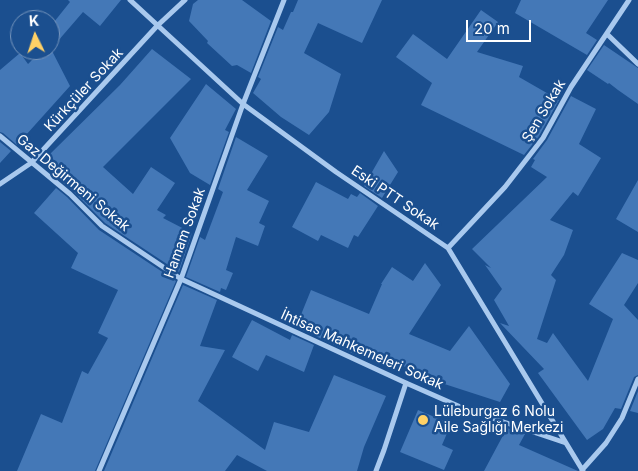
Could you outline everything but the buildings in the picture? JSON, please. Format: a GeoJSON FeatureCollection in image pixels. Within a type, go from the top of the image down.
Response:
{"type":"FeatureCollection","features":[{"type":"Feature","properties":{"kind":"street","name":"Eski PTT Sokak"},"geometry":{"type":"LineString","coordinates":[[130,0],[243,104],[336,172],[448,248],[582,470]]}},
{"type":"Feature","properties":{"kind":"street","name":"Kürkçüler Sokak"},"geometry":{"type":"LineString","coordinates":[[0,184],[32,163],[158,26],[185,0]]}},
{"type":"Feature","properties":{"kind":"street","name":"Hamam Sokak"},"geometry":{"type":"LineString","coordinates":[[99,471],[182,280],[243,104],[284,0]]}},
{"type":"Feature","properties":{"kind":"street","name":"Şen Sokak"},"geometry":{"type":"LineString","coordinates":[[448,248],[505,187],[543,138],[571,87],[629,0]]}},
{"type":"Feature","properties":{"kind":"street"},"geometry":{"type":"LineString","coordinates":[[606,34],[638,64]]}},
{"type":"Feature","properties":{"kind":"street","name":"Gaz Değirmeni Sokak"},"geometry":{"type":"LineString","coordinates":[[0,136],[70,194],[102,226],[182,280]]}},
{"type":"Feature","properties":{"kind":"street","name":"İhtisas Mahkemeleri Sokak"},"geometry":{"type":"LineString","coordinates":[[182,280],[465,409],[566,443]]}},
{"type":"Feature","properties":{"kind":"street"},"geometry":{"type":"LineString","coordinates":[[582,470],[606,443],[622,418],[638,379]]}},
{"type":"Feature","properties":{"kind":"street"},"geometry":{"type":"LineString","coordinates":[[376,471],[406,383]]}},
{"type":"Feature","properties":{"kind":"place","name":"Lüleburgaz 6 Nolu Aile Sağlığı Merkezi"},"geometry":{"type":"Point","coordinates":[423,420]}}]}
